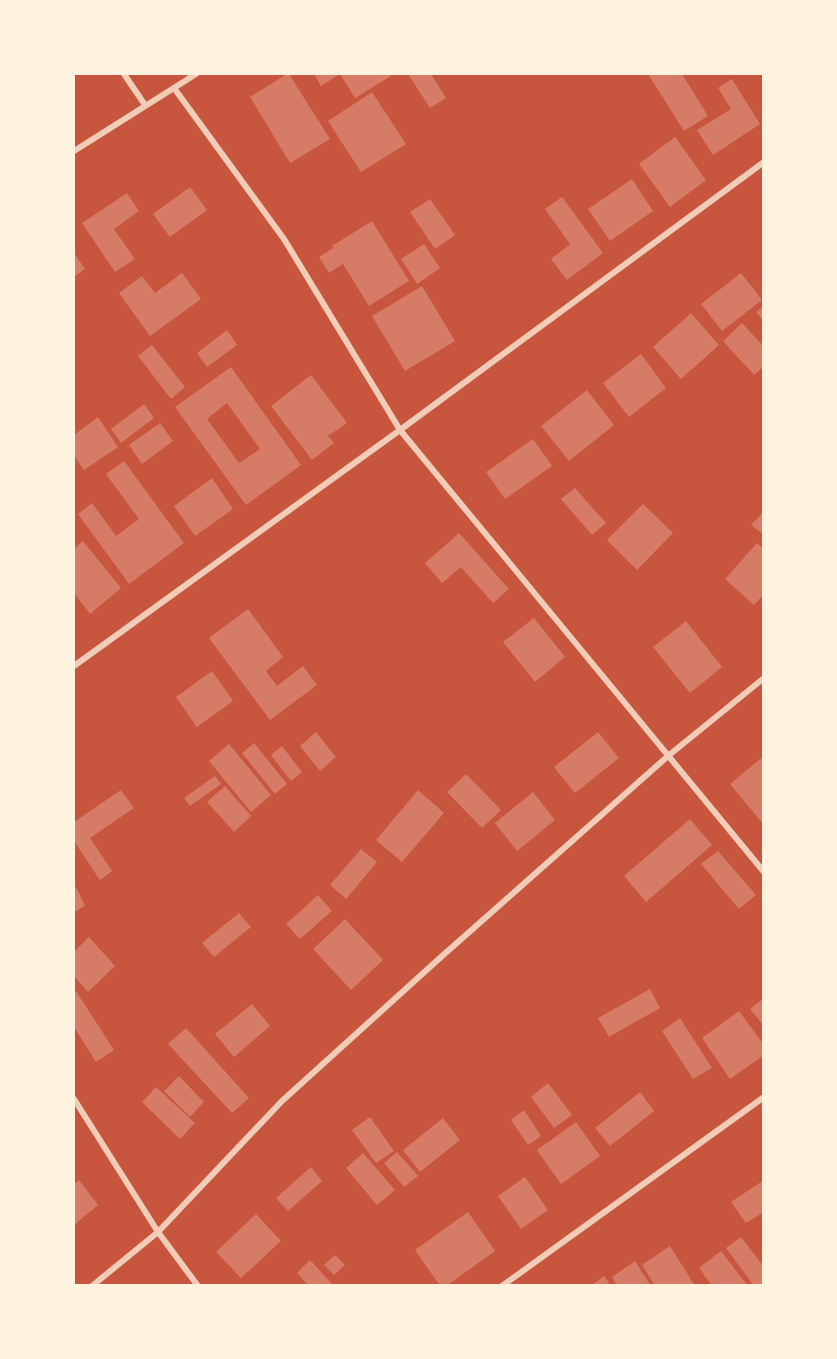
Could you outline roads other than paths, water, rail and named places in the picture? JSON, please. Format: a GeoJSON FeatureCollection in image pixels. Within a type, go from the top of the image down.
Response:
{"type":"FeatureCollection","features":[{"type":"Feature","properties":{"kind":"street"},"geometry":{"type":"LineString","coordinates":[[124,74],[145,105]]}},
{"type":"Feature","properties":{"kind":"street"},"geometry":{"type":"LineString","coordinates":[[74,151],[196,74]]}},
{"type":"Feature","properties":{"kind":"street"},"geometry":{"type":"LineString","coordinates":[[174,88],[284,239],[400,429],[764,872]]}},
{"type":"Feature","properties":{"kind":"street"},"geometry":{"type":"LineString","coordinates":[[74,666],[764,162]]}},
{"type":"Feature","properties":{"kind":"street"},"geometry":{"type":"LineString","coordinates":[[92,1286],[158,1232],[282,1101],[441,957],[668,756],[764,678]]}},
{"type":"Feature","properties":{"kind":"street"},"geometry":{"type":"LineString","coordinates":[[502,1286],[764,1096]]}},
{"type":"Feature","properties":{"kind":"street"},"geometry":{"type":"LineString","coordinates":[[74,1099],[158,1232],[198,1286]]}}]}
